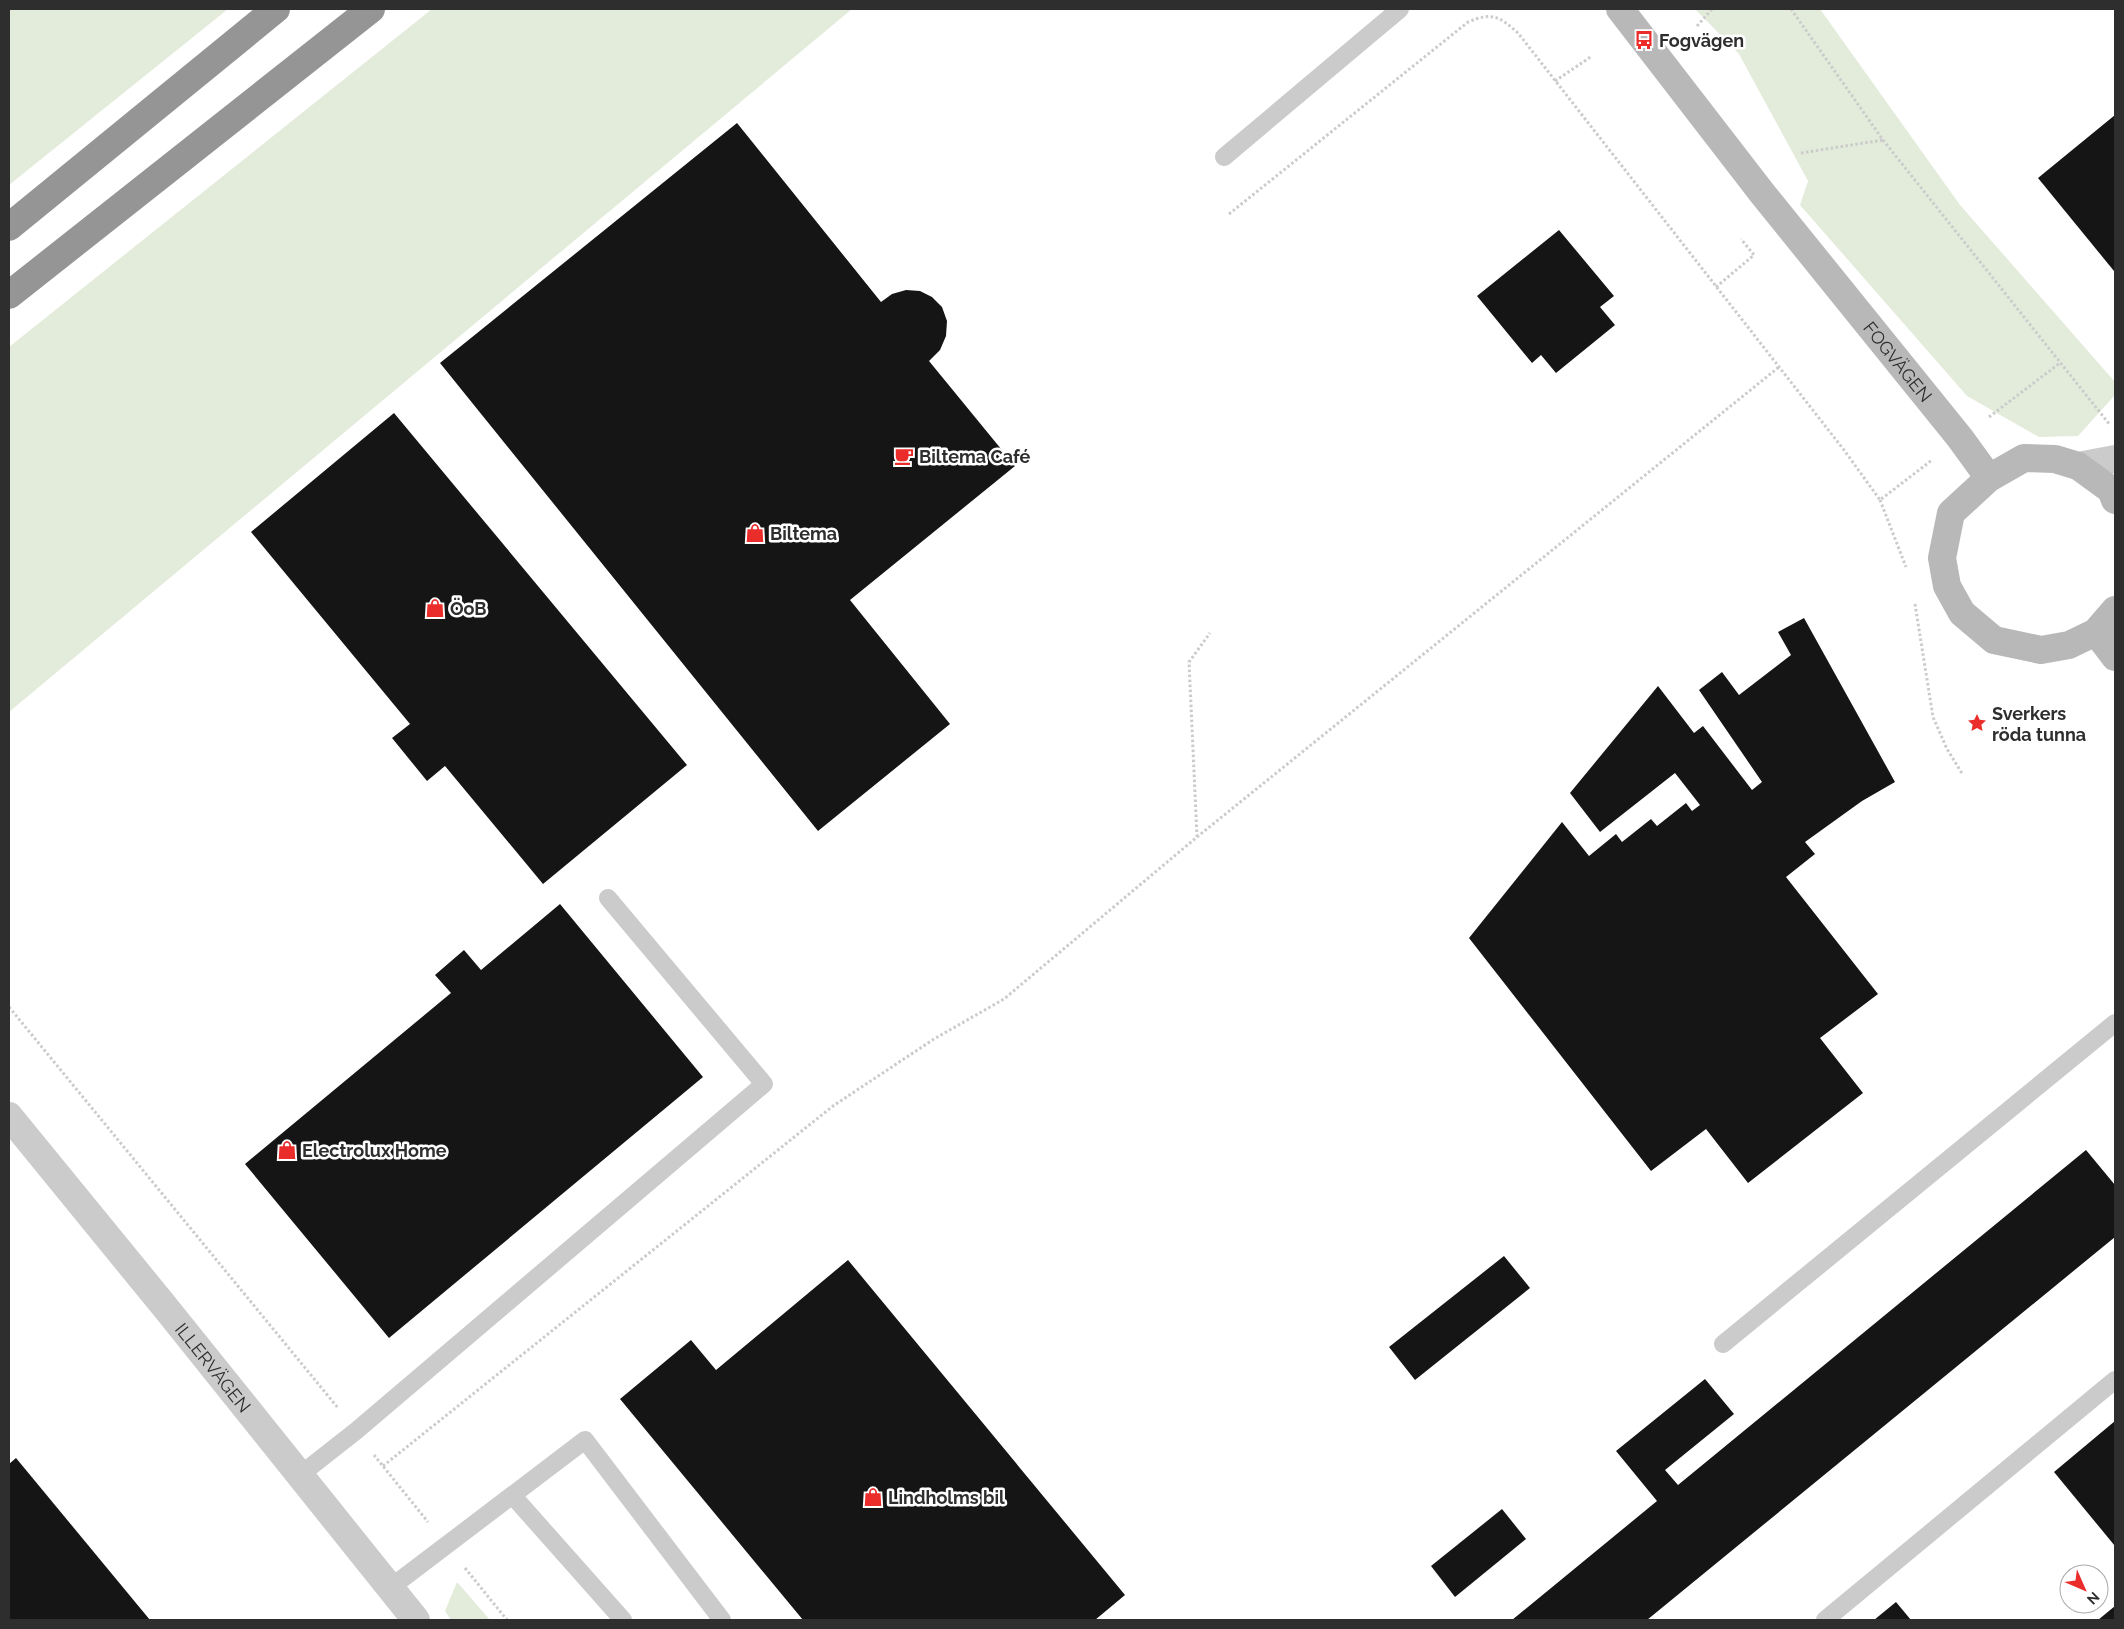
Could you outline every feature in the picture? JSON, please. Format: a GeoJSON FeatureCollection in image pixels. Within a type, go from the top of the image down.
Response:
{"type":"FeatureCollection","features":[{"type":"Feature","properties":{"kind":"highway"},"geometry":{"type":"LineString","coordinates":[[9,227],[276,9]]}},
{"type":"Feature","properties":{"kind":"highway"},"geometry":{"type":"LineString","coordinates":[[9,295],[371,9]]}},
{"type":"Feature","properties":{"kind":"street","name":"FOGVÄGEN"},"geometry":{"type":"LineString","coordinates":[[1620,9],[1762,193],[1960,438],[1989,478]]}},
{"type":"Feature","properties":{"kind":"street"},"geometry":{"type":"LineString","coordinates":[[2115,500],[2110,490],[2078,466],[2055,459],[2024,458],[1989,478],[1951,513],[1942,558],[1947,586],[1962,613],[1994,640],[2041,650],[2069,645],[2096,632],[2115,610]]}},
{"type":"Feature","properties":{"kind":"street"},"geometry":{"type":"LineString","coordinates":[[2078,466],[2115,459]]}},
{"type":"Feature","properties":{"kind":"street"},"geometry":{"type":"LineString","coordinates":[[2096,632],[2115,656]]}},
{"type":"Feature","properties":{"kind":"street","name":"ILLERVÄGEN"},"geometry":{"type":"LineString","coordinates":[[9,1116],[416,1620]]}},
{"type":"Feature","properties":{"kind":"lane"},"geometry":{"type":"LineString","coordinates":[[1224,157],[1400,9]]}},
{"type":"Feature","properties":{"kind":"lane"},"geometry":{"type":"LineString","coordinates":[[300,1475],[356,1431],[764,1084],[608,898]]}},
{"type":"Feature","properties":{"kind":"lane"},"geometry":{"type":"LineString","coordinates":[[1723,1344],[2115,1023]]}},
{"type":"Feature","properties":{"kind":"lane"},"geometry":{"type":"LineString","coordinates":[[1825,1620],[2115,1380]]}},
{"type":"Feature","properties":{"kind":"lane"},"geometry":{"type":"LineString","coordinates":[[390,1588],[585,1440],[722,1620]]}},
{"type":"Feature","properties":{"kind":"lane"},"geometry":{"type":"LineString","coordinates":[[513,1496],[623,1620]]}},
{"type":"Feature","properties":{"kind":"path"},"geometry":{"type":"LineString","coordinates":[[1697,26],[1712,9]]}},
{"type":"Feature","properties":{"kind":"path"},"geometry":{"type":"LineString","coordinates":[[1791,9],[1883,140],[2115,432]]}},
{"type":"Feature","properties":{"kind":"path"},"geometry":{"type":"LineString","coordinates":[[1229,214],[1468,22],[1482,16],[1501,18],[1518,33],[1779,367],[1880,500],[1908,574]]}},
{"type":"Feature","properties":{"kind":"path"},"geometry":{"type":"LineString","coordinates":[[1555,81],[1592,56]]}},
{"type":"Feature","properties":{"kind":"path"},"geometry":{"type":"LineString","coordinates":[[1801,153],[1883,140]]}},
{"type":"Feature","properties":{"kind":"path"},"geometry":{"type":"LineString","coordinates":[[1716,287],[1754,255],[1742,239]]}},
{"type":"Feature","properties":{"kind":"path"},"geometry":{"type":"LineString","coordinates":[[1880,500],[2060,363]]}},
{"type":"Feature","properties":{"kind":"path"},"geometry":{"type":"LineString","coordinates":[[383,1466],[833,1106],[934,1039],[1004,999],[1197,837],[1779,367]]}},
{"type":"Feature","properties":{"kind":"path"},"geometry":{"type":"LineString","coordinates":[[1914,599],[1926,682],[1934,718],[1947,749],[1963,775]]}},
{"type":"Feature","properties":{"kind":"path"},"geometry":{"type":"LineString","coordinates":[[1197,837],[1189,662],[1210,633]]}},
{"type":"Feature","properties":{"kind":"path"},"geometry":{"type":"LineString","coordinates":[[9,1006],[356,1431],[507,1620]]}},
{"type":"Feature","properties":{"kind":"green space"},"geometry":{"type":"Polygon","coordinates":[[[9,9],[228,9],[9,185],[9,9]]]}},
{"type":"Feature","properties":{"kind":"green space"},"geometry":{"type":"Polygon","coordinates":[[[432,9],[852,9],[9,712],[9,347],[432,9]]]}},
{"type":"Feature","properties":{"kind":"green space"},"geometry":{"type":"Polygon","coordinates":[[[1695,9],[1820,9],[1960,205],[2115,382],[2115,395],[2078,436],[2039,437],[1967,396],[1800,205],[1808,181],[1739,54],[1695,9]]]}},
{"type":"Feature","properties":{"kind":"green space"},"geometry":{"type":"Polygon","coordinates":[[[457,1582],[490,1620],[451,1620],[445,1611],[457,1582]]]}},
{"type":"Feature","properties":{"kind":"building"},"geometry":{"type":"Polygon","coordinates":[[[2115,115],[2115,269],[2114,271],[2038,178],[2115,115]]]}},
{"type":"Feature","properties":{"kind":"building","name":"Biltema"},"geometry":{"type":"Polygon","coordinates":[[[737,123],[881,302],[892,294],[906,290],[920,291],[932,297],[942,307],[947,321],[946,336],[940,350],[929,361],[1015,466],[850,600],[950,724],[818,831],[440,363],[737,123]]]}},
{"type":"Feature","properties":{"kind":"building"},"geometry":{"type":"Polygon","coordinates":[[[1559,230],[1614,296],[1600,307],[1615,325],[1556,373],[1541,355],[1532,363],[1477,296],[1559,230]]]}},
{"type":"Feature","properties":{"kind":"building","name":"ÖoB"},"geometry":{"type":"Polygon","coordinates":[[[394,413],[687,765],[543,884],[445,766],[427,781],[392,738],[410,724],[251,532],[394,413]]]}},
{"type":"Feature","properties":{"kind":"building"},"geometry":{"type":"Polygon","coordinates":[[[1804,618],[1895,782],[1862,801],[1805,842],[1815,854],[1786,877],[1878,994],[1820,1038],[1863,1093],[1748,1183],[1706,1129],[1651,1171],[1469,938],[1562,822],[1589,856],[1616,834],[1622,842],[1651,819],[1657,826],[1686,803],[1692,811],[1700,805],[1675,773],[1600,832],[1570,793],[1658,686],[1694,733],[1703,726],[1752,790],[1762,782],[1699,690],[1722,672],[1739,695],[1791,655],[1778,632],[1804,618]]]}},
{"type":"Feature","properties":{"kind":"building"},"geometry":{"type":"Polygon","coordinates":[[[560,904],[703,1077],[389,1338],[245,1164],[451,993],[435,975],[464,950],[481,970],[560,904]]]}},
{"type":"Feature","properties":{"kind":"building"},"geometry":{"type":"Polygon","coordinates":[[[2086,1150],[2115,1185],[2115,1237],[1647,1620],[1512,1620],[1657,1501],[1616,1451],[1705,1379],[1734,1414],[1665,1470],[1678,1485],[2086,1150]]]}},
{"type":"Feature","properties":{"kind":"building"},"geometry":{"type":"Polygon","coordinates":[[[1504,1256],[1530,1288],[1415,1380],[1389,1347],[1504,1256]]]}},
{"type":"Feature","properties":{"kind":"building","name":"Lindholms bil"},"geometry":{"type":"Polygon","coordinates":[[[848,1260],[1125,1595],[1095,1620],[803,1620],[620,1399],[691,1340],[716,1370],[848,1260]]]}},
{"type":"Feature","properties":{"kind":"building"},"geometry":{"type":"Polygon","coordinates":[[[2115,1421],[2115,1546],[2054,1472],[2115,1421]]]}},
{"type":"Feature","properties":{"kind":"building"},"geometry":{"type":"Polygon","coordinates":[[[16,1458],[150,1620],[9,1620],[9,1464],[16,1458]]]}},
{"type":"Feature","properties":{"kind":"building"},"geometry":{"type":"Polygon","coordinates":[[[1502,1509],[1526,1539],[1455,1597],[1431,1566],[1502,1509]]]}},
{"type":"Feature","properties":{"kind":"building"},"geometry":{"type":"Polygon","coordinates":[[[1896,1602],[1911,1620],[1874,1620],[1896,1602]]]}},
{"type":"Feature","properties":{"kind":"building"},"geometry":{"type":"Polygon","coordinates":[[[2115,1606],[2115,1620],[2098,1620],[2105,1614],[2109,1614],[2109,1611],[2115,1606]]]}},
{"type":"Feature","properties":{"kind":"place","name":"Fogvägen"},"geometry":{"type":"Point","coordinates":[1644,40]}},
{"type":"Feature","properties":{"kind":"place","name":"Biltema Café"},"geometry":{"type":"Point","coordinates":[904,456]}},
{"type":"Feature","properties":{"kind":"place","name":"Biltema"},"geometry":{"type":"Point","coordinates":[755,533]}},
{"type":"Feature","properties":{"kind":"place","name":"ÖoB"},"geometry":{"type":"Point","coordinates":[435,608]}},
{"type":"Feature","properties":{"kind":"place","name":"Sverkers röda tunna"},"geometry":{"type":"Point","coordinates":[1977,723]}},
{"type":"Feature","properties":{"kind":"place","name":"Electrolux Home"},"geometry":{"type":"Point","coordinates":[287,1150]}},
{"type":"Feature","properties":{"kind":"place","name":"Lindholms bil"},"geometry":{"type":"Point","coordinates":[873,1497]}}]}
